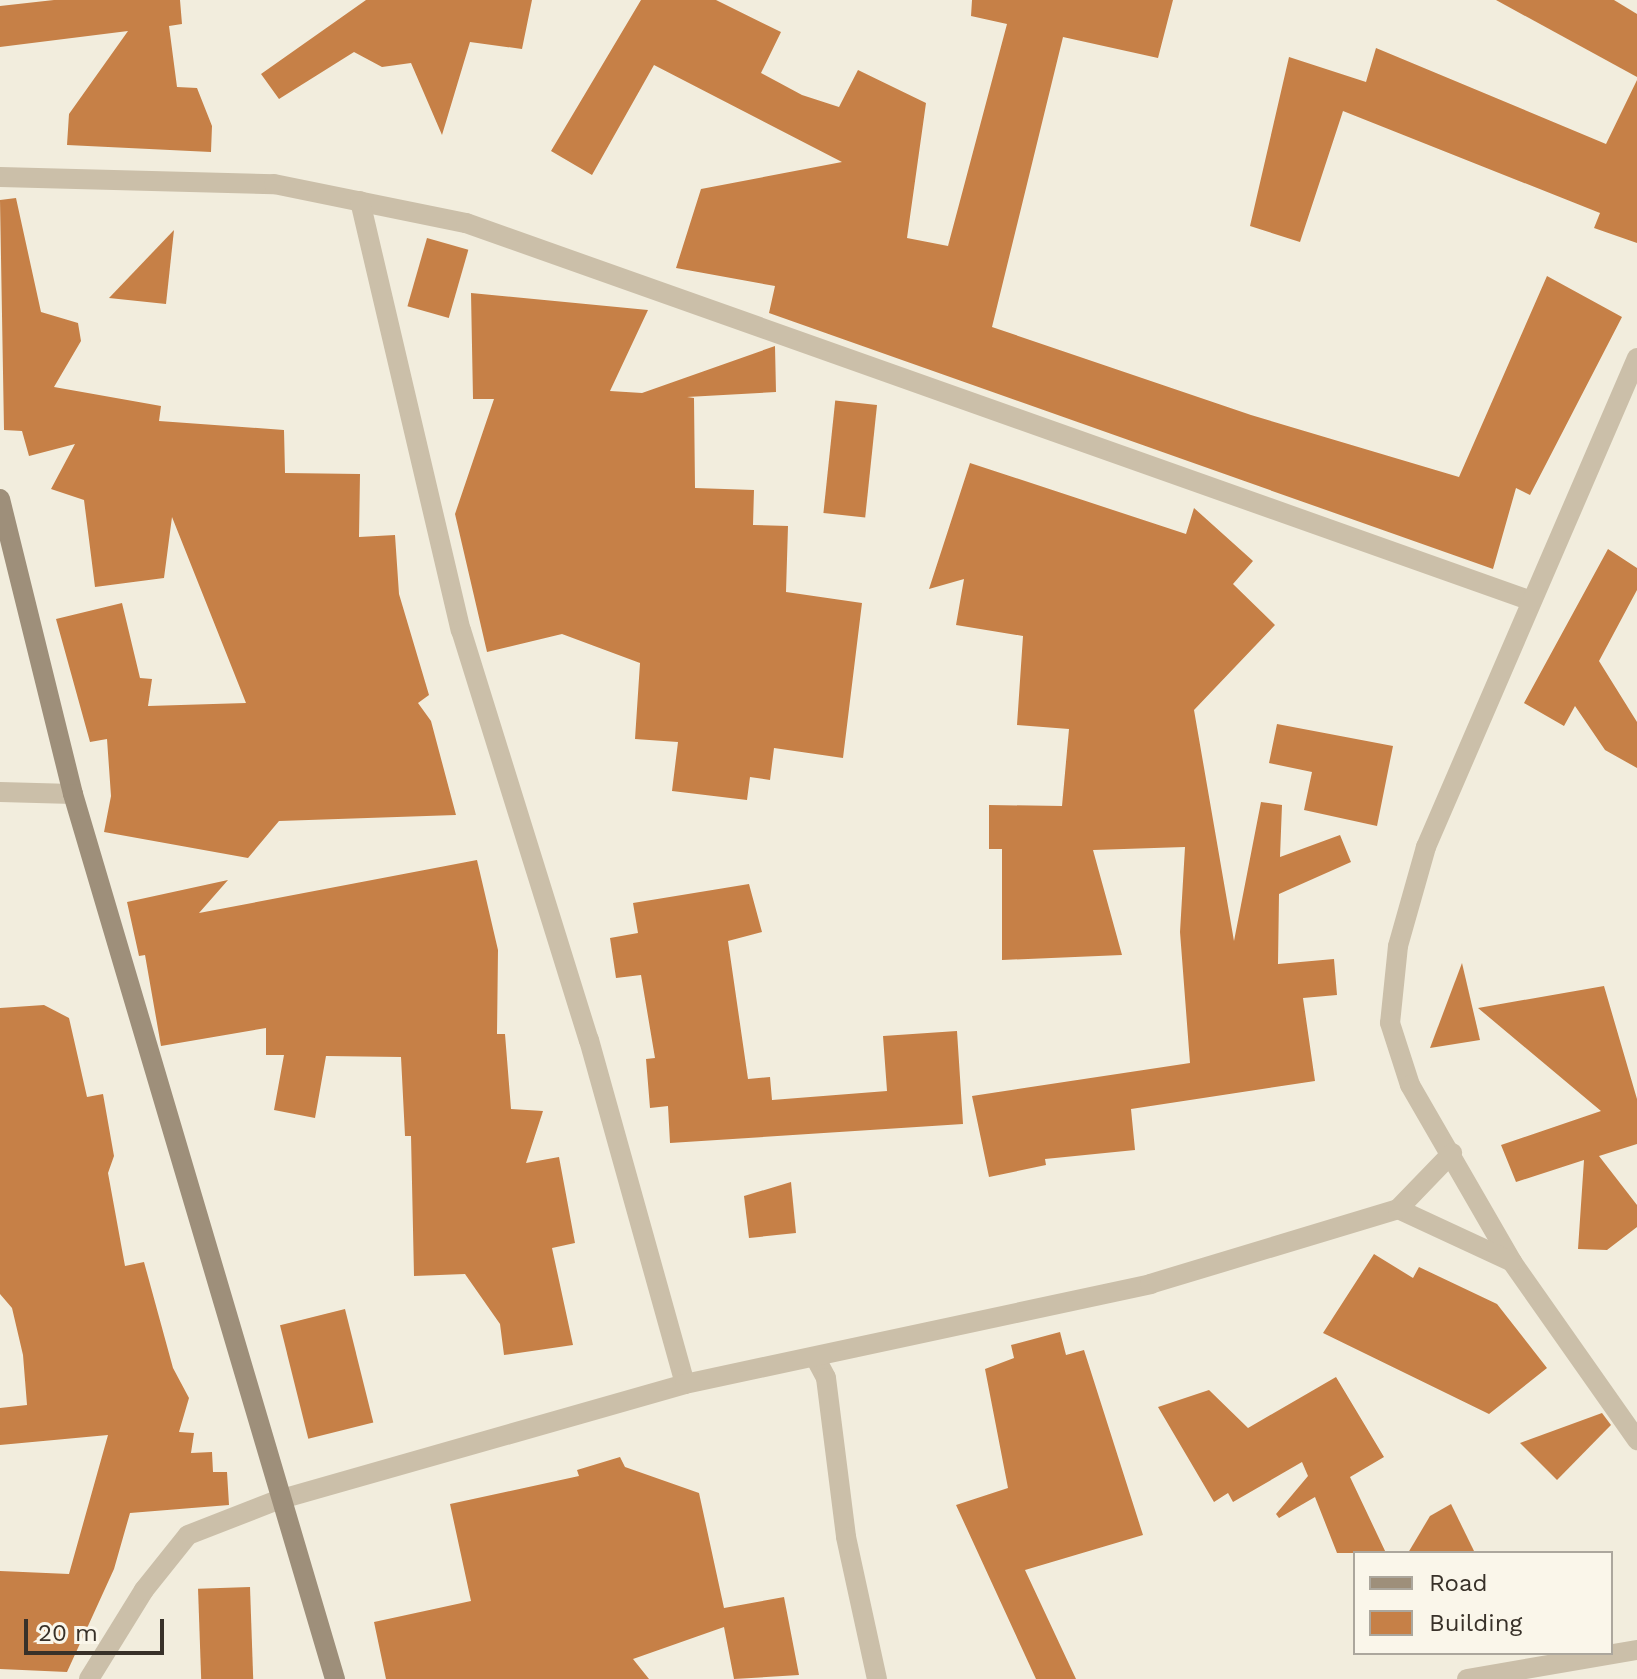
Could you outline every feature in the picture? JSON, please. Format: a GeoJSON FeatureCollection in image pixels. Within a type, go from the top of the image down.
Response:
{"type":"FeatureCollection","features":[{"type":"Feature","properties":{"kind":"street"},"geometry":{"type":"LineString","coordinates":[[0,177],[274,184],[466,223],[582,261],[918,387],[1529,600]]}},
{"type":"Feature","properties":{"kind":"street"},"geometry":{"type":"LineString","coordinates":[[360,201],[461,630],[589,1040],[685,1384]]}},
{"type":"Feature","properties":{"kind":"street"},"geometry":{"type":"LineString","coordinates":[[1637,358],[1529,600],[1426,847],[1398,946],[1390,1023],[1410,1085],[1452,1153],[1512,1262],[1637,1440]]}},
{"type":"Feature","properties":{"kind":"street"},"geometry":{"type":"LineString","coordinates":[[0,499],[73,794],[278,1500],[335,1679]]}},
{"type":"Feature","properties":{"kind":"street"},"geometry":{"type":"LineString","coordinates":[[0,792],[73,794]]}},
{"type":"Feature","properties":{"kind":"street"},"geometry":{"type":"LineString","coordinates":[[89,1679],[144,1590],[188,1535],[278,1500],[685,1384],[816,1359],[1150,1284],[1398,1209],[1452,1153]]}},
{"type":"Feature","properties":{"kind":"street"},"geometry":{"type":"LineString","coordinates":[[1398,1209],[1512,1262]]}},
{"type":"Feature","properties":{"kind":"street"},"geometry":{"type":"LineString","coordinates":[[816,1359],[826,1378],[846,1537],[877,1679]]}},
{"type":"Feature","properties":{"kind":"street"},"geometry":{"type":"LineString","coordinates":[[1613,1654],[1637,1650]]}},
{"type":"Feature","properties":{"kind":"street"},"geometry":{"type":"LineString","coordinates":[[1467,1679],[1608,1655]]}},
{"type":"Feature","properties":{"kind":"building"},"geometry":{"type":"Polygon","coordinates":[[[54,0],[180,0],[182,24],[169,26],[177,87],[197,88],[212,126],[211,152],[67,145],[69,114],[128,31],[0,47],[0,6],[54,0]]]}},
{"type":"Feature","properties":{"kind":"building"},"geometry":{"type":"Polygon","coordinates":[[[366,0],[532,0],[522,49],[470,42],[442,135],[411,63],[382,67],[354,52],[279,99],[261,74],[366,0]]]}},
{"type":"Feature","properties":{"kind":"building"},"geometry":{"type":"Polygon","coordinates":[[[641,0],[716,0],[781,32],[761,73],[802,95],[839,107],[858,70],[926,103],[907,238],[948,246],[1007,24],[971,16],[972,0],[1173,0],[1158,58],[1063,37],[992,327],[1251,415],[1459,477],[1547,276],[1622,317],[1530,495],[1516,488],[1493,569],[769,313],[775,286],[676,268],[701,189],[842,162],[654,65],[592,175],[551,151],[641,0]]]}},
{"type":"Feature","properties":{"kind":"building"},"geometry":{"type":"Polygon","coordinates":[[[1496,0],[1614,0],[1637,14],[1637,77],[1496,0]]]}},
{"type":"Feature","properties":{"kind":"building"},"geometry":{"type":"Polygon","coordinates":[[[1376,48],[1606,144],[1637,80],[1637,243],[1594,228],[1600,213],[1343,111],[1300,242],[1250,226],[1289,57],[1366,82],[1376,48]]]}},
{"type":"Feature","properties":{"kind":"building"},"geometry":{"type":"Polygon","coordinates":[[[16,198],[41,312],[78,323],[81,341],[54,387],[161,406],[159,421],[284,430],[285,473],[360,474],[359,537],[395,535],[399,594],[429,695],[418,703],[431,721],[456,815],[279,821],[248,858],[104,832],[111,796],[107,739],[90,742],[56,619],[122,603],[140,678],[152,679],[148,706],[246,703],[172,517],[164,578],[95,587],[84,500],[51,489],[75,444],[29,456],[22,431],[4,430],[0,200],[16,198]]]}},
{"type":"Feature","properties":{"kind":"building"},"geometry":{"type":"Polygon","coordinates":[[[174,230],[166,304],[109,298],[174,230]]]}},
{"type":"Feature","properties":{"kind":"building"},"geometry":{"type":"Polygon","coordinates":[[[427,238],[468,250],[449,318],[407,306],[427,238]]]}},
{"type":"Feature","properties":{"kind":"building"},"geometry":{"type":"Polygon","coordinates":[[[471,293],[648,310],[610,391],[642,393],[775,346],[776,392],[687,397],[694,398],[695,488],[754,490],[753,525],[788,526],[786,592],[862,603],[843,758],[774,748],[770,780],[750,777],[747,800],[672,791],[678,742],[635,739],[640,663],[562,634],[487,652],[455,514],[494,399],[473,399],[471,293]]]}},
{"type":"Feature","properties":{"kind":"building"},"geometry":{"type":"Polygon","coordinates":[[[835,401],[877,405],[865,517],[823,513],[835,401]]]}},
{"type":"Feature","properties":{"kind":"building"},"geometry":{"type":"Polygon","coordinates":[[[970,463],[1186,534],[1194,508],[1253,561],[1233,584],[1275,625],[1194,710],[1234,941],[1261,802],[1282,805],[1280,857],[1340,835],[1351,862],[1279,894],[1278,964],[1334,959],[1337,995],[1303,998],[1315,1081],[1131,1109],[1135,1150],[1045,1159],[1046,1165],[989,1177],[972,1096],[1190,1063],[1180,932],[1185,847],[1093,850],[1122,955],[1002,960],[1002,849],[989,849],[989,805],[1062,806],[1069,729],[1017,725],[1023,636],[956,625],[964,579],[929,589],[970,463]]]}},
{"type":"Feature","properties":{"kind":"building"},"geometry":{"type":"Polygon","coordinates":[[[1608,549],[1637,568],[1637,590],[1599,661],[1637,722],[1637,768],[1605,750],[1575,706],[1564,726],[1524,703],[1608,549]]]}},
{"type":"Feature","properties":{"kind":"building"},"geometry":{"type":"Polygon","coordinates":[[[1277,724],[1393,746],[1377,826],[1304,810],[1312,772],[1269,763],[1277,724]]]}},
{"type":"Feature","properties":{"kind":"building"},"geometry":{"type":"Polygon","coordinates":[[[477,860],[498,950],[497,1034],[505,1034],[511,1109],[543,1111],[526,1163],[559,1157],[575,1243],[552,1248],[573,1345],[504,1355],[500,1324],[465,1274],[414,1276],[411,1136],[405,1136],[401,1057],[326,1056],[315,1118],[274,1110],[284,1055],[266,1055],[266,1028],[161,1046],[145,955],[139,956],[127,902],[228,880],[199,913],[477,860]]]}},
{"type":"Feature","properties":{"kind":"building"},"geometry":{"type":"Polygon","coordinates":[[[749,884],[762,932],[728,941],[748,1079],[770,1077],[772,1100],[887,1091],[883,1036],[957,1031],[963,1124],[670,1143],[668,1106],[650,1108],[646,1059],[655,1058],[641,975],[616,978],[610,938],[638,933],[633,903],[749,884]]]}},
{"type":"Feature","properties":{"kind":"building"},"geometry":{"type":"Polygon","coordinates":[[[1462,963],[1480,1040],[1430,1048],[1462,963]]]}},
{"type":"Feature","properties":{"kind":"building"},"geometry":{"type":"Polygon","coordinates":[[[1604,986],[1637,1099],[1637,1144],[1599,1156],[1637,1205],[1637,1227],[1607,1250],[1578,1249],[1584,1160],[1516,1182],[1501,1145],[1601,1111],[1478,1008],[1604,986]]]}},
{"type":"Feature","properties":{"kind":"building"},"geometry":{"type":"Polygon","coordinates":[[[44,1005],[69,1018],[87,1097],[103,1094],[114,1156],[108,1173],[125,1266],[144,1262],[173,1368],[189,1398],[179,1432],[194,1433],[191,1453],[212,1452],[213,1472],[227,1472],[229,1505],[130,1513],[114,1569],[67,1672],[0,1669],[0,1571],[69,1574],[108,1435],[0,1445],[0,1408],[27,1405],[23,1355],[12,1308],[0,1294],[0,1008],[44,1005]]]}},
{"type":"Feature","properties":{"kind":"building"},"geometry":{"type":"Polygon","coordinates":[[[791,1182],[796,1233],[749,1238],[744,1196],[791,1182]]]}},
{"type":"Feature","properties":{"kind":"building"},"geometry":{"type":"Polygon","coordinates":[[[1374,1254],[1413,1278],[1419,1267],[1497,1304],[1547,1368],[1489,1414],[1323,1333],[1374,1254]]]}},
{"type":"Feature","properties":{"kind":"building"},"geometry":{"type":"Polygon","coordinates":[[[345,1309],[373,1423],[308,1439],[280,1325],[345,1309]]]}},
{"type":"Feature","properties":{"kind":"building"},"geometry":{"type":"Polygon","coordinates":[[[1060,1332],[1066,1355],[1084,1350],[1143,1535],[1025,1570],[1076,1679],[1036,1679],[956,1505],[1008,1488],[985,1369],[1014,1358],[1011,1345],[1060,1332]]]}},
{"type":"Feature","properties":{"kind":"building"},"geometry":{"type":"Polygon","coordinates":[[[1336,1377],[1384,1457],[1350,1477],[1385,1551],[1337,1553],[1315,1497],[1279,1518],[1276,1514],[1308,1476],[1302,1462],[1233,1502],[1228,1493],[1214,1502],[1158,1407],[1209,1390],[1248,1428],[1336,1377]]]}},
{"type":"Feature","properties":{"kind":"building"},"geometry":{"type":"Polygon","coordinates":[[[1602,1413],[1611,1425],[1557,1480],[1520,1443],[1602,1413]]]}},
{"type":"Feature","properties":{"kind":"building"},"geometry":{"type":"Polygon","coordinates":[[[620,1457],[625,1467],[699,1493],[724,1608],[784,1597],[799,1675],[734,1679],[724,1627],[633,1659],[649,1679],[386,1679],[374,1622],[471,1601],[450,1504],[579,1476],[577,1470],[620,1457]]]}},
{"type":"Feature","properties":{"kind":"building"},"geometry":{"type":"Polygon","coordinates":[[[1451,1504],[1474,1551],[1409,1551],[1430,1516],[1451,1504]]]}},
{"type":"Feature","properties":{"kind":"building"},"geometry":{"type":"Polygon","coordinates":[[[250,1587],[253,1679],[201,1679],[198,1589],[250,1587]]]}}]}
